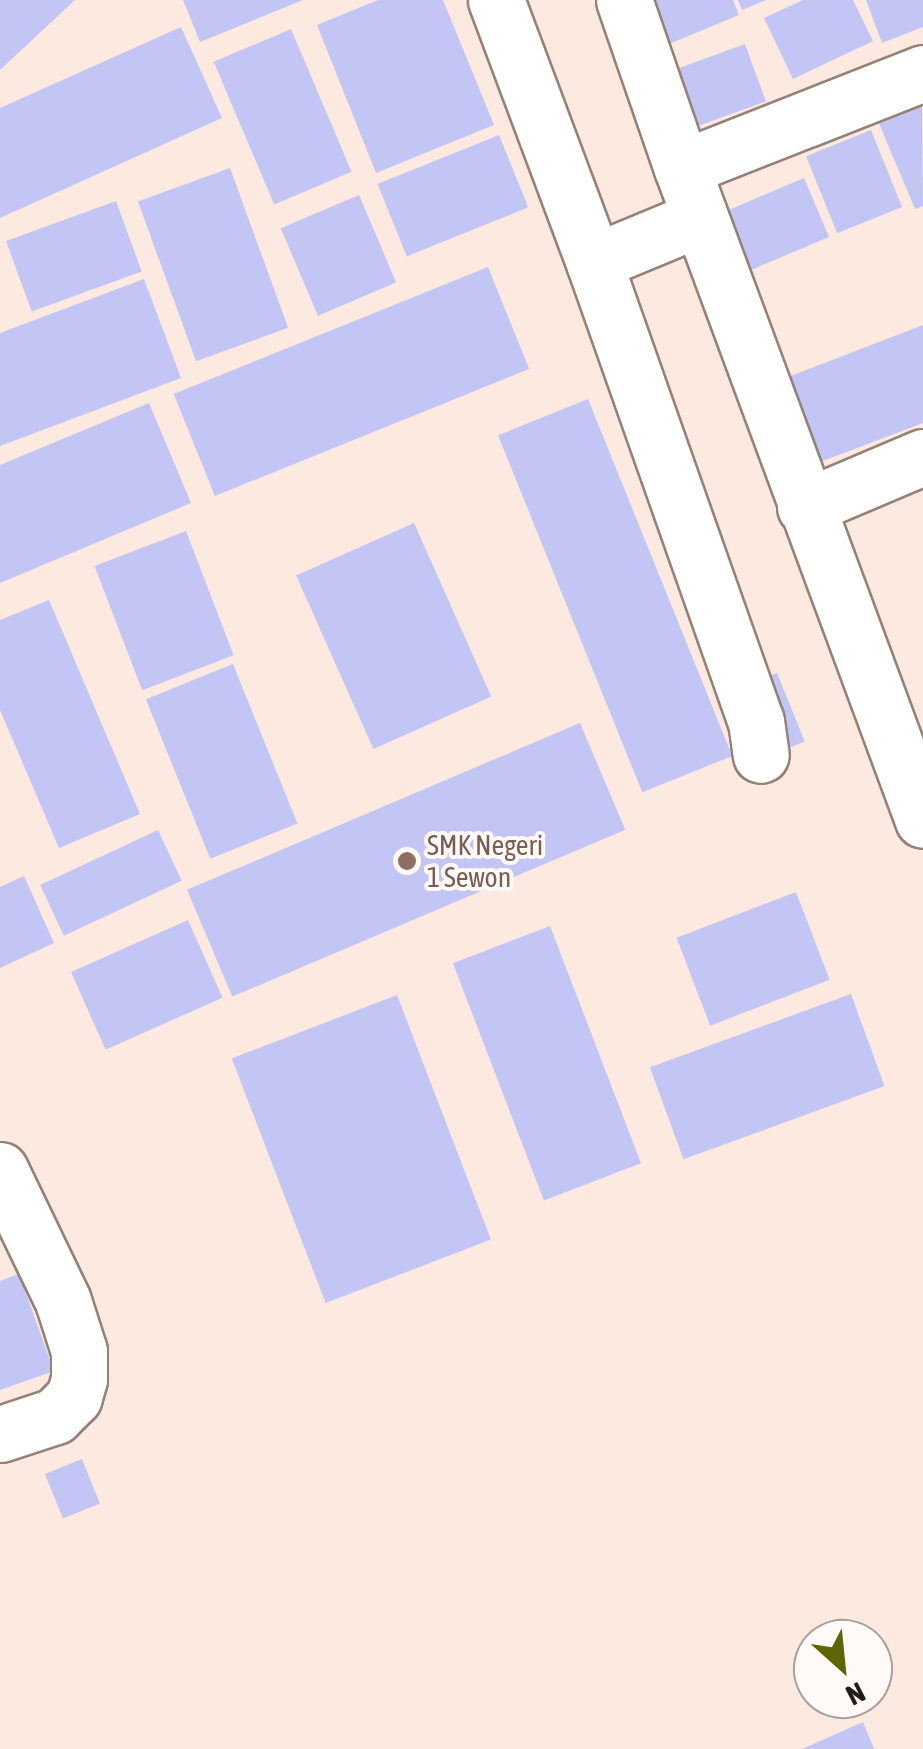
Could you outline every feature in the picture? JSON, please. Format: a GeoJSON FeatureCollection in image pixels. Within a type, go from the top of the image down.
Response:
{"type":"FeatureCollection","features":[{"type":"Feature","properties":{"kind":"street"},"geometry":{"type":"LineString","coordinates":[[496,0],[738,667],[756,720],[761,754]]}},
{"type":"Feature","properties":{"kind":"street"},"geometry":{"type":"LineString","coordinates":[[624,0],[805,507],[920,803]]}},
{"type":"Feature","properties":{"kind":"street"},"geometry":{"type":"LineString","coordinates":[[594,262],[691,193],[923,73]]}},
{"type":"Feature","properties":{"kind":"street"},"geometry":{"type":"LineString","coordinates":[[805,507],[923,457]]}},
{"type":"Feature","properties":{"kind":"street"},"geometry":{"type":"LineString","coordinates":[[0,1170],[63,1301],[79,1351],[79,1379],[74,1397],[55,1416],[0,1434]]}},
{"type":"Feature","properties":{"kind":"building"},"geometry":{"type":"Polygon","coordinates":[[[0,0],[75,0],[0,70],[0,0]]]}},
{"type":"Feature","properties":{"kind":"building"},"geometry":{"type":"Polygon","coordinates":[[[183,0],[303,0],[200,42],[183,0]]]}},
{"type":"Feature","properties":{"kind":"building"},"geometry":{"type":"Polygon","coordinates":[[[378,0],[443,0],[494,125],[376,173],[317,25],[378,0]]]}},
{"type":"Feature","properties":{"kind":"building"},"geometry":{"type":"Polygon","coordinates":[[[636,0],[733,0],[739,15],[657,49],[636,0]]]}},
{"type":"Feature","properties":{"kind":"building"},"geometry":{"type":"Polygon","coordinates":[[[738,0],[766,0],[742,10],[738,0]]]}},
{"type":"Feature","properties":{"kind":"building"},"geometry":{"type":"Polygon","coordinates":[[[803,0],[853,0],[873,41],[793,79],[764,18],[803,0]]]}},
{"type":"Feature","properties":{"kind":"building"},"geometry":{"type":"Polygon","coordinates":[[[866,0],[923,0],[923,27],[882,43],[866,0]]]}},
{"type":"Feature","properties":{"kind":"building"},"geometry":{"type":"Polygon","coordinates":[[[181,27],[222,118],[0,218],[0,108],[181,27]]]}},
{"type":"Feature","properties":{"kind":"building"},"geometry":{"type":"Polygon","coordinates":[[[291,29],[352,172],[274,204],[214,62],[291,29]]]}},
{"type":"Feature","properties":{"kind":"building"},"geometry":{"type":"Polygon","coordinates":[[[745,44],[766,101],[694,127],[674,70],[745,44]]]}},
{"type":"Feature","properties":{"kind":"building"},"geometry":{"type":"Polygon","coordinates":[[[922,103],[923,206],[915,209],[878,121],[922,103]]]}},
{"type":"Feature","properties":{"kind":"building"},"geometry":{"type":"Polygon","coordinates":[[[871,130],[902,207],[837,233],[806,156],[871,130]]]}},
{"type":"Feature","properties":{"kind":"building"},"geometry":{"type":"Polygon","coordinates":[[[499,135],[528,207],[407,256],[378,184],[499,135]]]}},
{"type":"Feature","properties":{"kind":"building"},"geometry":{"type":"Polygon","coordinates":[[[230,168],[288,328],[196,361],[138,202],[230,168]]]}},
{"type":"Feature","properties":{"kind":"building"},"geometry":{"type":"Polygon","coordinates":[[[804,178],[829,237],[736,276],[711,217],[804,178]]]}},
{"type":"Feature","properties":{"kind":"building"},"geometry":{"type":"Polygon","coordinates":[[[359,195],[396,282],[318,316],[281,228],[359,195]]]}},
{"type":"Feature","properties":{"kind":"building"},"geometry":{"type":"Polygon","coordinates":[[[116,201],[142,271],[32,311],[6,241],[116,201]]]}},
{"type":"Feature","properties":{"kind":"building"},"geometry":{"type":"Polygon","coordinates":[[[488,267],[529,369],[215,496],[174,394],[488,267]]]}},
{"type":"Feature","properties":{"kind":"building"},"geometry":{"type":"Polygon","coordinates":[[[144,279],[181,378],[0,446],[0,333],[144,279]]]}},
{"type":"Feature","properties":{"kind":"building"},"geometry":{"type":"Polygon","coordinates":[[[923,325],[923,423],[807,467],[775,382],[923,325]]]}},
{"type":"Feature","properties":{"kind":"building"},"geometry":{"type":"Polygon","coordinates":[[[588,399],[732,756],[642,792],[498,435],[588,399]]]}},
{"type":"Feature","properties":{"kind":"building"},"geometry":{"type":"Polygon","coordinates":[[[149,403],[191,503],[0,583],[0,465],[149,403]]]}},
{"type":"Feature","properties":{"kind":"building"},"geometry":{"type":"Polygon","coordinates":[[[414,523],[491,697],[373,749],[296,575],[414,523]]]}},
{"type":"Feature","properties":{"kind":"building"},"geometry":{"type":"Polygon","coordinates":[[[186,531],[234,655],[142,690],[95,566],[186,531]]]}},
{"type":"Feature","properties":{"kind":"building"},"geometry":{"type":"Polygon","coordinates":[[[49,600],[140,814],[59,848],[0,710],[0,620],[49,600]]]}},
{"type":"Feature","properties":{"kind":"building"},"geometry":{"type":"Polygon","coordinates":[[[233,664],[297,823],[210,859],[146,699],[233,664]]]}},
{"type":"Feature","properties":{"kind":"building"},"geometry":{"type":"Polygon","coordinates":[[[777,673],[805,742],[783,750],[756,682],[777,673]]]}},
{"type":"Feature","properties":{"kind":"building","name":"SMK Negeri 1 Sewon"},"geometry":{"type":"Polygon","coordinates":[[[580,723],[625,830],[232,997],[187,890],[580,723]]]}},
{"type":"Feature","properties":{"kind":"building"},"geometry":{"type":"Polygon","coordinates":[[[158,830],[182,881],[64,936],[40,885],[158,830]]]}},
{"type":"Feature","properties":{"kind":"building"},"geometry":{"type":"Polygon","coordinates":[[[24,876],[54,943],[0,968],[0,887],[24,876]]]}},
{"type":"Feature","properties":{"kind":"building"},"geometry":{"type":"Polygon","coordinates":[[[796,892],[830,980],[710,1026],[677,938],[796,892]]]}},
{"type":"Feature","properties":{"kind":"building"},"geometry":{"type":"Polygon","coordinates":[[[188,920],[223,998],[106,1050],[71,972],[188,920]]]}},
{"type":"Feature","properties":{"kind":"building"},"geometry":{"type":"Polygon","coordinates":[[[550,926],[641,1163],[544,1200],[453,963],[550,926]]]}},
{"type":"Feature","properties":{"kind":"building"},"geometry":{"type":"Polygon","coordinates":[[[851,994],[885,1086],[683,1159],[650,1067],[851,994]]]}},
{"type":"Feature","properties":{"kind":"building"},"geometry":{"type":"Polygon","coordinates":[[[397,995],[491,1240],[326,1303],[232,1058],[397,995]]]}},
{"type":"Feature","properties":{"kind":"building"},"geometry":{"type":"Polygon","coordinates":[[[19,1274],[54,1371],[0,1390],[0,1281],[19,1274]]]}},
{"type":"Feature","properties":{"kind":"building"},"geometry":{"type":"Polygon","coordinates":[[[82,1459],[100,1504],[63,1518],[45,1474],[82,1459]]]}},
{"type":"Feature","properties":{"kind":"building"},"geometry":{"type":"Polygon","coordinates":[[[863,1722],[874,1749],[802,1749],[863,1722]]]}},
{"type":"Feature","properties":{"kind":"place","name":"SMK Negeri 1 Sewon"},"geometry":{"type":"Point","coordinates":[407,861]}}]}
